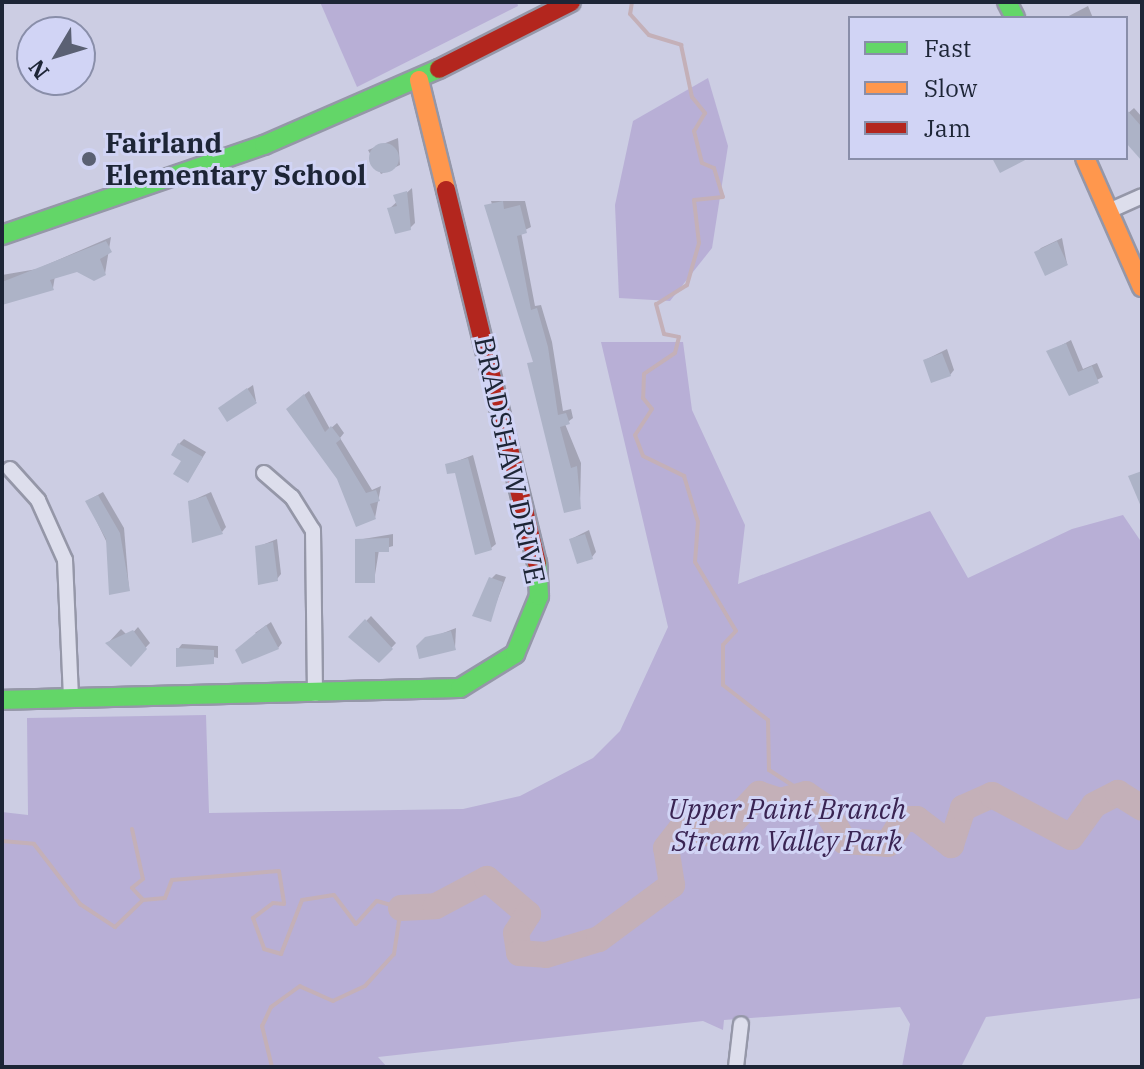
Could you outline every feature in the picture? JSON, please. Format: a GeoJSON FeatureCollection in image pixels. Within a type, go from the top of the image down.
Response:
{"type":"FeatureCollection","features":[{"type":"Feature","properties":{"kind":"street"},"geometry":{"type":"LineString","coordinates":[[2,235],[264,145],[419,80],[571,2]]}},
{"type":"Feature","properties":{"kind":"street","name":"BRADSHAW DRIVE"},"geometry":{"type":"LineString","coordinates":[[2,700],[460,688],[485,678],[515,654],[539,596],[419,80]]}},
{"type":"Feature","properties":{"kind":"street"},"geometry":{"type":"LineString","coordinates":[[1086,160],[1111,210],[1142,287]]}},
{"type":"Feature","properties":{"kind":"street"},"geometry":{"type":"LineString","coordinates":[[1111,210],[1142,196]]}},
{"type":"Feature","properties":{"kind":"street"},"geometry":{"type":"LineString","coordinates":[[10,469],[38,500],[65,560],[71,698]]}},
{"type":"Feature","properties":{"kind":"street"},"geometry":{"type":"LineString","coordinates":[[264,473],[292,497],[313,530],[315,694]]}},
{"type":"Feature","properties":{"kind":"street"},"geometry":{"type":"LineString","coordinates":[[736,1067],[741,1024]]}},
{"type":"Feature","properties":{"kind":"green space"},"geometry":{"type":"Polygon","coordinates":[[[320,2],[517,2],[518,6],[357,87],[320,2]]]}},
{"type":"Feature","properties":{"kind":"green space"},"geometry":{"type":"Polygon","coordinates":[[[708,78],[728,146],[712,248],[670,301],[619,298],[615,205],[633,121],[708,78]]]}},
{"type":"Feature","properties":{"kind":"green space","name":"Upper Paint Branch Stream Valley Park"},"geometry":{"type":"Polygon","coordinates":[[[601,342],[683,342],[692,410],[745,525],[738,584],[930,511],[968,578],[1072,529],[1123,515],[1142,543],[1142,998],[986,1017],[961,1067],[902,1067],[910,1024],[900,1007],[724,1020],[723,1030],[703,1021],[378,1057],[387,1067],[2,1067],[2,812],[28,815],[27,718],[206,715],[209,813],[463,809],[520,796],[593,758],[620,731],[668,627],[601,342]]]}},
{"type":"Feature","properties":{"kind":"building"},"geometry":{"type":"Polygon","coordinates":[[[1128,111],[1142,127],[1142,161],[1128,145],[1128,111]]]}},
{"type":"Feature","properties":{"kind":"building"},"geometry":{"type":"Polygon","coordinates":[[[384,143],[395,147],[399,158],[395,169],[384,173],[373,169],[369,158],[373,147],[384,143]]]}},
{"type":"Feature","properties":{"kind":"building"},"geometry":{"type":"Polygon","coordinates":[[[993,160],[1025,160],[1000,173],[993,160]]]}},
{"type":"Feature","properties":{"kind":"building"},"geometry":{"type":"Polygon","coordinates":[[[407,191],[411,230],[395,234],[387,208],[397,206],[393,195],[407,191]]]}},
{"type":"Feature","properties":{"kind":"building"},"geometry":{"type":"Polygon","coordinates":[[[503,201],[504,209],[520,205],[527,233],[517,236],[531,310],[537,308],[548,347],[558,415],[566,413],[570,424],[560,427],[571,468],[577,466],[581,509],[564,513],[527,363],[533,362],[484,205],[503,201]]]}},
{"type":"Feature","properties":{"kind":"building"},"geometry":{"type":"Polygon","coordinates":[[[106,241],[112,252],[100,259],[106,275],[94,281],[77,272],[50,280],[54,290],[2,305],[2,282],[106,241]]]}},
{"type":"Feature","properties":{"kind":"building"},"geometry":{"type":"Polygon","coordinates":[[[1057,241],[1068,265],[1045,276],[1034,252],[1057,241]]]}},
{"type":"Feature","properties":{"kind":"building"},"geometry":{"type":"Polygon","coordinates":[[[1066,343],[1078,372],[1092,366],[1099,383],[1069,396],[1046,351],[1066,343]]]}},
{"type":"Feature","properties":{"kind":"building"},"geometry":{"type":"Polygon","coordinates":[[[942,353],[951,376],[931,383],[923,360],[942,353]]]}},
{"type":"Feature","properties":{"kind":"building"},"geometry":{"type":"Polygon","coordinates":[[[247,388],[257,403],[227,422],[218,408],[247,388]]]}},
{"type":"Feature","properties":{"kind":"building"},"geometry":{"type":"Polygon","coordinates":[[[304,394],[325,432],[331,426],[341,439],[336,443],[366,493],[376,490],[380,501],[370,504],[376,519],[356,527],[337,479],[286,409],[304,394]]]}},
{"type":"Feature","properties":{"kind":"building"},"geometry":{"type":"Polygon","coordinates":[[[178,443],[203,457],[188,483],[173,474],[181,461],[171,455],[178,443]]]}},
{"type":"Feature","properties":{"kind":"building"},"geometry":{"type":"Polygon","coordinates":[[[468,458],[492,550],[475,555],[455,473],[447,474],[445,464],[468,458]]]}},
{"type":"Feature","properties":{"kind":"building"},"geometry":{"type":"Polygon","coordinates":[[[1142,471],[1142,509],[1128,476],[1142,471]]]}},
{"type":"Feature","properties":{"kind":"building"},"geometry":{"type":"Polygon","coordinates":[[[98,495],[120,533],[130,591],[109,595],[106,539],[85,501],[98,495]]]}},
{"type":"Feature","properties":{"kind":"building"},"geometry":{"type":"Polygon","coordinates":[[[206,496],[223,534],[192,543],[188,501],[206,496]]]}},
{"type":"Feature","properties":{"kind":"building"},"geometry":{"type":"Polygon","coordinates":[[[585,534],[593,559],[577,564],[569,539],[585,534]]]}},
{"type":"Feature","properties":{"kind":"building"},"geometry":{"type":"Polygon","coordinates":[[[389,538],[389,552],[375,552],[375,583],[355,583],[355,539],[389,538]]]}},
{"type":"Feature","properties":{"kind":"building"},"geometry":{"type":"Polygon","coordinates":[[[273,542],[278,581],[258,585],[255,546],[273,542]]]}},
{"type":"Feature","properties":{"kind":"building"},"geometry":{"type":"Polygon","coordinates":[[[489,577],[503,582],[491,622],[472,616],[489,577]]]}},
{"type":"Feature","properties":{"kind":"building"},"geometry":{"type":"Polygon","coordinates":[[[365,619],[393,649],[379,663],[348,637],[365,619]]]}},
{"type":"Feature","properties":{"kind":"building"},"geometry":{"type":"Polygon","coordinates":[[[266,625],[279,649],[242,664],[235,650],[266,625]]]}},
{"type":"Feature","properties":{"kind":"building"},"geometry":{"type":"Polygon","coordinates":[[[133,630],[147,649],[131,667],[105,643],[133,630]]]}},
{"type":"Feature","properties":{"kind":"building"},"geometry":{"type":"Polygon","coordinates":[[[451,631],[456,650],[419,659],[416,646],[425,637],[451,631]]]}},
{"type":"Feature","properties":{"kind":"building"},"geometry":{"type":"Polygon","coordinates":[[[176,648],[214,650],[214,664],[176,667],[176,648]]]}},
{"type":"Feature","properties":{"kind":"waterway"},"geometry":{"type":"LineString","coordinates":[[632,2],[630,14],[649,35],[681,45],[692,97],[705,113],[694,131],[702,163],[714,168],[723,197],[694,200],[699,243],[687,285],[656,304],[664,334],[679,337],[675,353],[644,374],[643,398],[652,409],[635,435],[643,456],[684,476],[698,522],[695,562],[736,631],[723,645],[723,685],[768,720],[769,770],[806,794]]}},
{"type":"Feature","properties":{"kind":"waterway"},"geometry":{"type":"LineString","coordinates":[[401,908],[436,906],[487,879],[528,914],[516,933],[519,953],[546,955],[599,939],[672,885],[666,848],[681,829],[720,835],[759,794],[780,801],[806,794],[824,806],[844,841],[888,844],[903,819],[917,819],[951,845],[963,808],[992,795],[1071,837],[1094,805],[1118,793],[1142,808]]}},
{"type":"Feature","properties":{"kind":"waterway"},"geometry":{"type":"LineString","coordinates":[[132,829],[143,879],[132,888],[143,900]]}},
{"type":"Feature","properties":{"kind":"waterway"},"geometry":{"type":"LineString","coordinates":[[2,841],[34,844],[80,904],[115,927],[143,900],[165,898],[172,880],[279,871],[284,904],[273,903],[253,918],[264,949],[281,954],[302,900],[334,895],[356,924],[377,901],[401,908],[394,954],[365,986],[333,1001],[300,986],[271,1007],[262,1026],[272,1067]]}},
{"type":"Feature","properties":{"kind":"traffic: fast"},"geometry":{"type":"LineString","coordinates":[[1007,2],[1014,16]]}},
{"type":"Feature","properties":{"kind":"traffic: fast"},"geometry":{"type":"LineString","coordinates":[[2,235],[264,145],[439,69]]}},
{"type":"Feature","properties":{"kind":"traffic: fast"},"geometry":{"type":"LineString","coordinates":[[2,700],[460,688],[515,654],[539,596],[537,563]]}},
{"type":"Feature","properties":{"kind":"traffic: slow"},"geometry":{"type":"LineString","coordinates":[[419,80],[446,190]]}},
{"type":"Feature","properties":{"kind":"traffic: slow"},"geometry":{"type":"LineString","coordinates":[[1086,160],[1142,287]]}},
{"type":"Feature","properties":{"kind":"traffic: jam"},"geometry":{"type":"LineString","coordinates":[[439,69],[571,2]]}},
{"type":"Feature","properties":{"kind":"traffic: jam"},"geometry":{"type":"LineString","coordinates":[[446,190],[537,563]]}},
{"type":"Feature","properties":{"kind":"place","name":"Fairland Elementary School"},"geometry":{"type":"Point","coordinates":[89,159]}}]}
